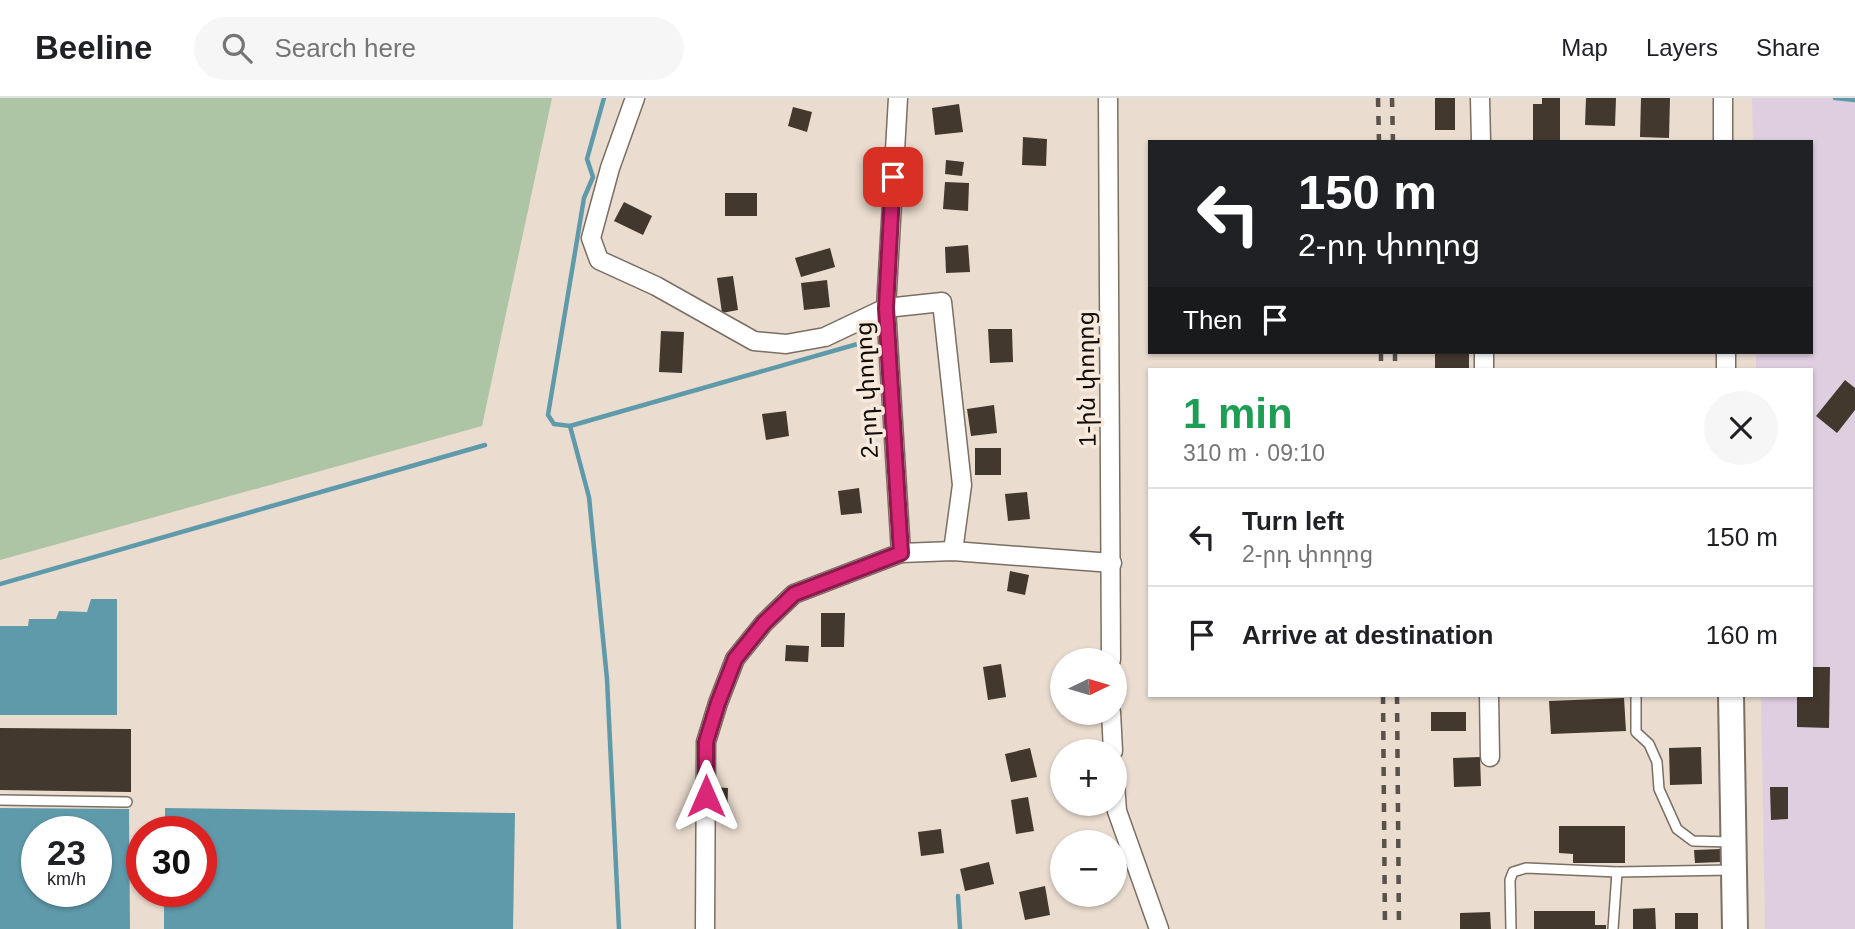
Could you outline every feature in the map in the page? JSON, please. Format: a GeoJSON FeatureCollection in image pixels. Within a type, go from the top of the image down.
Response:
{"type":"FeatureCollection","features":[{"type":"Feature","properties":{"kind":"main road"},"geometry":{"type":"LineString","coordinates":[[1731,697],[1735,929]]}},
{"type":"Feature","properties":{"kind":"street"},"geometry":{"type":"LineString","coordinates":[[635,98],[610,167],[591,239],[599,260],[656,286],[754,341],[786,344],[825,337],[886,308],[942,302],[962,485],[953,551]]}},
{"type":"Feature","properties":{"kind":"street","name":"2-րդ փողոց"},"geometry":{"type":"LineString","coordinates":[[898,98],[886,308],[901,553]]}},
{"type":"Feature","properties":{"kind":"street","name":"1-ին փողոց"},"geometry":{"type":"LineString","coordinates":[[1108,98],[1111,648]]}},
{"type":"Feature","properties":{"kind":"street"},"geometry":{"type":"LineString","coordinates":[[1480,98],[1481,140]]}},
{"type":"Feature","properties":{"kind":"street"},"geometry":{"type":"LineString","coordinates":[[1723,98],[1723,140]]}},
{"type":"Feature","properties":{"kind":"street"},"geometry":{"type":"LineString","coordinates":[[705,929],[706,742],[735,659],[764,623],[794,594],[901,553],[953,551],[1112,563]]}},
{"type":"Feature","properties":{"kind":"street"},"geometry":{"type":"LineString","coordinates":[[1489,697],[1490,757]]}},
{"type":"Feature","properties":{"kind":"street"},"geometry":{"type":"LineString","coordinates":[[1119,816],[1159,929]]}},
{"type":"Feature","properties":{"kind":"lane"},"geometry":{"type":"LineString","coordinates":[[1636,697],[1636,732],[1649,744],[1657,762],[1659,789],[1677,829],[1693,841],[1734,842]]}},
{"type":"Feature","properties":{"kind":"lane"},"geometry":{"type":"LineString","coordinates":[[0,800],[127,802]]}},
{"type":"Feature","properties":{"kind":"lane"},"geometry":{"type":"LineString","coordinates":[[1511,929],[1510,880],[1513,872],[1527,868],[1617,872],[1734,870]]}},
{"type":"Feature","properties":{"kind":"lane"},"geometry":{"type":"LineString","coordinates":[[1613,929],[1617,872]]}},
{"type":"Feature","properties":{"kind":"shaded area"},"geometry":{"type":"Polygon","coordinates":[[[1752,98],[1855,98],[1855,929],[1765,929],[1761,697],[1813,697],[1813,368],[1756,368],[1756,354],[1813,354],[1813,140],[1753,140],[1752,98]]]}},
{"type":"Feature","properties":{"kind":"green space"},"geometry":{"type":"Polygon","coordinates":[[[0,98],[552,98],[482,426],[0,560],[0,98]]]}},
{"type":"Feature","properties":{"kind":"water"},"geometry":{"type":"Polygon","coordinates":[[[91,599],[117,599],[117,715],[0,715],[0,626],[28,626],[29,619],[56,619],[59,611],[87,612],[91,599]]]}},
{"type":"Feature","properties":{"kind":"water"},"geometry":{"type":"Polygon","coordinates":[[[0,808],[129,809],[129,816],[126,816],[126,907],[130,907],[130,929],[0,929],[0,808]]]}},
{"type":"Feature","properties":{"kind":"water"},"geometry":{"type":"Polygon","coordinates":[[[165,808],[515,813],[513,929],[164,929],[164,907],[217,907],[217,816],[165,816],[165,808]]]}},
{"type":"Feature","properties":{"kind":"building"},"geometry":{"type":"Polygon","coordinates":[[[1435,98],[1455,98],[1455,130],[1435,130],[1435,98]]]}},
{"type":"Feature","properties":{"kind":"building"},"geometry":{"type":"Polygon","coordinates":[[[1542,98],[1560,98],[1560,140],[1533,140],[1533,104],[1542,104],[1542,98]]]}},
{"type":"Feature","properties":{"kind":"building"},"geometry":{"type":"Polygon","coordinates":[[[1586,98],[1616,98],[1615,126],[1585,125],[1586,98]]]}},
{"type":"Feature","properties":{"kind":"building"},"geometry":{"type":"Polygon","coordinates":[[[1641,98],[1670,98],[1669,138],[1640,137],[1641,98]]]}},
{"type":"Feature","properties":{"kind":"building"},"geometry":{"type":"Polygon","coordinates":[[[959,104],[963,132],[935,135],[932,108],[959,104]]]}},
{"type":"Feature","properties":{"kind":"building"},"geometry":{"type":"Polygon","coordinates":[[[793,107],[812,112],[807,132],[788,126],[793,107]]]}},
{"type":"Feature","properties":{"kind":"building"},"geometry":{"type":"Polygon","coordinates":[[[1023,137],[1047,139],[1046,166],[1022,165],[1023,137]]]}},
{"type":"Feature","properties":{"kind":"building"},"geometry":{"type":"Polygon","coordinates":[[[946,160],[964,162],[962,176],[945,174],[946,160]]]}},
{"type":"Feature","properties":{"kind":"building"},"geometry":{"type":"Polygon","coordinates":[[[945,182],[969,183],[968,211],[943,209],[945,182]]]}},
{"type":"Feature","properties":{"kind":"building"},"geometry":{"type":"Polygon","coordinates":[[[725,193],[757,193],[757,216],[725,216],[725,193]]]}},
{"type":"Feature","properties":{"kind":"building"},"geometry":{"type":"Polygon","coordinates":[[[624,202],[652,216],[643,235],[614,221],[624,202]]]}},
{"type":"Feature","properties":{"kind":"building"},"geometry":{"type":"Polygon","coordinates":[[[968,245],[970,272],[946,273],[945,247],[968,245]]]}},
{"type":"Feature","properties":{"kind":"building"},"geometry":{"type":"Polygon","coordinates":[[[830,248],[835,267],[801,277],[795,258],[830,248]]]}},
{"type":"Feature","properties":{"kind":"building"},"geometry":{"type":"Polygon","coordinates":[[[733,276],[738,310],[722,313],[717,278],[733,276]]]}},
{"type":"Feature","properties":{"kind":"building"},"geometry":{"type":"Polygon","coordinates":[[[827,280],[830,307],[804,310],[801,283],[827,280]]]}},
{"type":"Feature","properties":{"kind":"building"},"geometry":{"type":"Polygon","coordinates":[[[988,329],[1012,329],[1013,362],[990,363],[988,329]]]}},
{"type":"Feature","properties":{"kind":"building"},"geometry":{"type":"Polygon","coordinates":[[[661,331],[684,332],[682,373],[659,372],[661,331]]]}},
{"type":"Feature","properties":{"kind":"building"},"geometry":{"type":"Polygon","coordinates":[[[1435,354],[1469,354],[1469,368],[1435,368],[1435,354]]]}},
{"type":"Feature","properties":{"kind":"building"},"geometry":{"type":"Polygon","coordinates":[[[1845,380],[1855,388],[1855,410],[1837,433],[1816,416],[1845,380]]]}},
{"type":"Feature","properties":{"kind":"building"},"geometry":{"type":"Polygon","coordinates":[[[994,405],[997,433],[971,436],[967,409],[994,405]]]}},
{"type":"Feature","properties":{"kind":"building"},"geometry":{"type":"Polygon","coordinates":[[[786,411],[789,436],[766,440],[762,414],[786,411]]]}},
{"type":"Feature","properties":{"kind":"building"},"geometry":{"type":"Polygon","coordinates":[[[975,448],[1001,448],[1001,475],[975,475],[975,448]]]}},
{"type":"Feature","properties":{"kind":"building"},"geometry":{"type":"Polygon","coordinates":[[[859,488],[862,513],[841,515],[838,491],[859,488]]]}},
{"type":"Feature","properties":{"kind":"building"},"geometry":{"type":"Polygon","coordinates":[[[1027,492],[1030,519],[1008,521],[1005,494],[1027,492]]]}},
{"type":"Feature","properties":{"kind":"building"},"geometry":{"type":"Polygon","coordinates":[[[1010,571],[1029,575],[1025,595],[1007,591],[1010,571]]]}},
{"type":"Feature","properties":{"kind":"building"},"geometry":{"type":"Polygon","coordinates":[[[821,613],[845,613],[844,647],[821,647],[821,613]]]}},
{"type":"Feature","properties":{"kind":"building"},"geometry":{"type":"Polygon","coordinates":[[[786,645],[809,646],[808,662],[785,661],[786,645]]]}},
{"type":"Feature","properties":{"kind":"building"},"geometry":{"type":"Polygon","coordinates":[[[1001,664],[1006,697],[988,700],[983,667],[1001,664]]]}},
{"type":"Feature","properties":{"kind":"building"},"geometry":{"type":"Polygon","coordinates":[[[1813,667],[1830,667],[1829,728],[1797,727],[1797,697],[1813,697],[1813,667]]]}},
{"type":"Feature","properties":{"kind":"building"},"geometry":{"type":"Polygon","coordinates":[[[1624,698],[1626,731],[1551,734],[1549,701],[1624,698]]]}},
{"type":"Feature","properties":{"kind":"building"},"geometry":{"type":"Polygon","coordinates":[[[1431,712],[1466,712],[1466,731],[1431,731],[1431,712]]]}},
{"type":"Feature","properties":{"kind":"building"},"geometry":{"type":"Polygon","coordinates":[[[0,728],[131,729],[131,792],[0,790],[0,728]]]}},
{"type":"Feature","properties":{"kind":"building"},"geometry":{"type":"Polygon","coordinates":[[[1701,747],[1702,784],[1670,785],[1669,748],[1701,747]]]}},
{"type":"Feature","properties":{"kind":"building"},"geometry":{"type":"Polygon","coordinates":[[[1030,748],[1037,777],[1011,782],[1005,754],[1030,748]]]}},
{"type":"Feature","properties":{"kind":"building"},"geometry":{"type":"Polygon","coordinates":[[[1480,757],[1481,786],[1454,787],[1453,758],[1480,757]]]}},
{"type":"Feature","properties":{"kind":"building"},"geometry":{"type":"Polygon","coordinates":[[[713,787],[728,788],[727,818],[712,817],[713,787]]]}},
{"type":"Feature","properties":{"kind":"building"},"geometry":{"type":"Polygon","coordinates":[[[1770,787],[1788,787],[1788,819],[1771,820],[1770,787]]]}},
{"type":"Feature","properties":{"kind":"building"},"geometry":{"type":"Polygon","coordinates":[[[1028,797],[1034,831],[1016,834],[1011,800],[1028,797]]]}},
{"type":"Feature","properties":{"kind":"building"},"geometry":{"type":"Polygon","coordinates":[[[1559,826],[1625,826],[1625,863],[1573,863],[1573,854],[1559,853],[1559,826]]]}},
{"type":"Feature","properties":{"kind":"building"},"geometry":{"type":"Polygon","coordinates":[[[941,829],[944,853],[921,856],[918,832],[941,829]]]}},
{"type":"Feature","properties":{"kind":"building"},"geometry":{"type":"Polygon","coordinates":[[[1721,849],[1721,862],[1695,863],[1694,850],[1721,849]]]}},
{"type":"Feature","properties":{"kind":"building"},"geometry":{"type":"Polygon","coordinates":[[[989,862],[994,884],[965,891],[960,869],[989,862]]]}},
{"type":"Feature","properties":{"kind":"building"},"geometry":{"type":"Polygon","coordinates":[[[1045,886],[1050,915],[1025,920],[1019,892],[1045,886]]]}},
{"type":"Feature","properties":{"kind":"building"},"geometry":{"type":"Polygon","coordinates":[[[1655,908],[1656,929],[1633,929],[1633,909],[1655,908]]]}},
{"type":"Feature","properties":{"kind":"building"},"geometry":{"type":"Polygon","coordinates":[[[1534,911],[1595,911],[1595,925],[1606,925],[1606,929],[1534,929],[1534,911]]]}},
{"type":"Feature","properties":{"kind":"building"},"geometry":{"type":"Polygon","coordinates":[[[1490,912],[1491,929],[1460,929],[1460,913],[1490,912]]]}},
{"type":"Feature","properties":{"kind":"building"},"geometry":{"type":"Polygon","coordinates":[[[1675,913],[1698,913],[1698,929],[1675,929],[1675,913]]]}},
{"type":"Feature","properties":{"kind":"waterway"},"geometry":{"type":"LineString","coordinates":[[604,98],[587,159],[593,177],[584,198],[548,415],[554,424],[570,426],[868,341]]}},
{"type":"Feature","properties":{"kind":"waterway"},"geometry":{"type":"LineString","coordinates":[[1835,98],[1855,100]]}},
{"type":"Feature","properties":{"kind":"waterway"},"geometry":{"type":"LineString","coordinates":[[570,426],[589,497],[607,679],[619,929]]}},
{"type":"Feature","properties":{"kind":"waterway"},"geometry":{"type":"LineString","coordinates":[[0,584],[485,445]]}},
{"type":"Feature","properties":{"kind":"waterway"},"geometry":{"type":"LineString","coordinates":[[958,896],[960,929]]}},
{"type":"Feature","properties":{"kind":"railway"},"geometry":{"type":"LineString","coordinates":[[1378,98],[1379,140]]}},
{"type":"Feature","properties":{"kind":"railway"},"geometry":{"type":"LineString","coordinates":[[1392,98],[1393,140]]}},
{"type":"Feature","properties":{"kind":"railway"},"geometry":{"type":"LineString","coordinates":[[1381,354],[1381,368]]}},
{"type":"Feature","properties":{"kind":"railway"},"geometry":{"type":"LineString","coordinates":[[1395,354],[1395,368]]}},
{"type":"Feature","properties":{"kind":"railway"},"geometry":{"type":"LineString","coordinates":[[1383,697],[1385,929]]}},
{"type":"Feature","properties":{"kind":"railway"},"geometry":{"type":"LineString","coordinates":[[1397,697],[1399,929]]}},
{"type":"Feature","properties":{"kind":"route"},"geometry":{"type":"LineString","coordinates":[[706,796],[706,742],[735,659],[764,623],[794,594],[901,553],[886,308],[893,177]]}}]}
